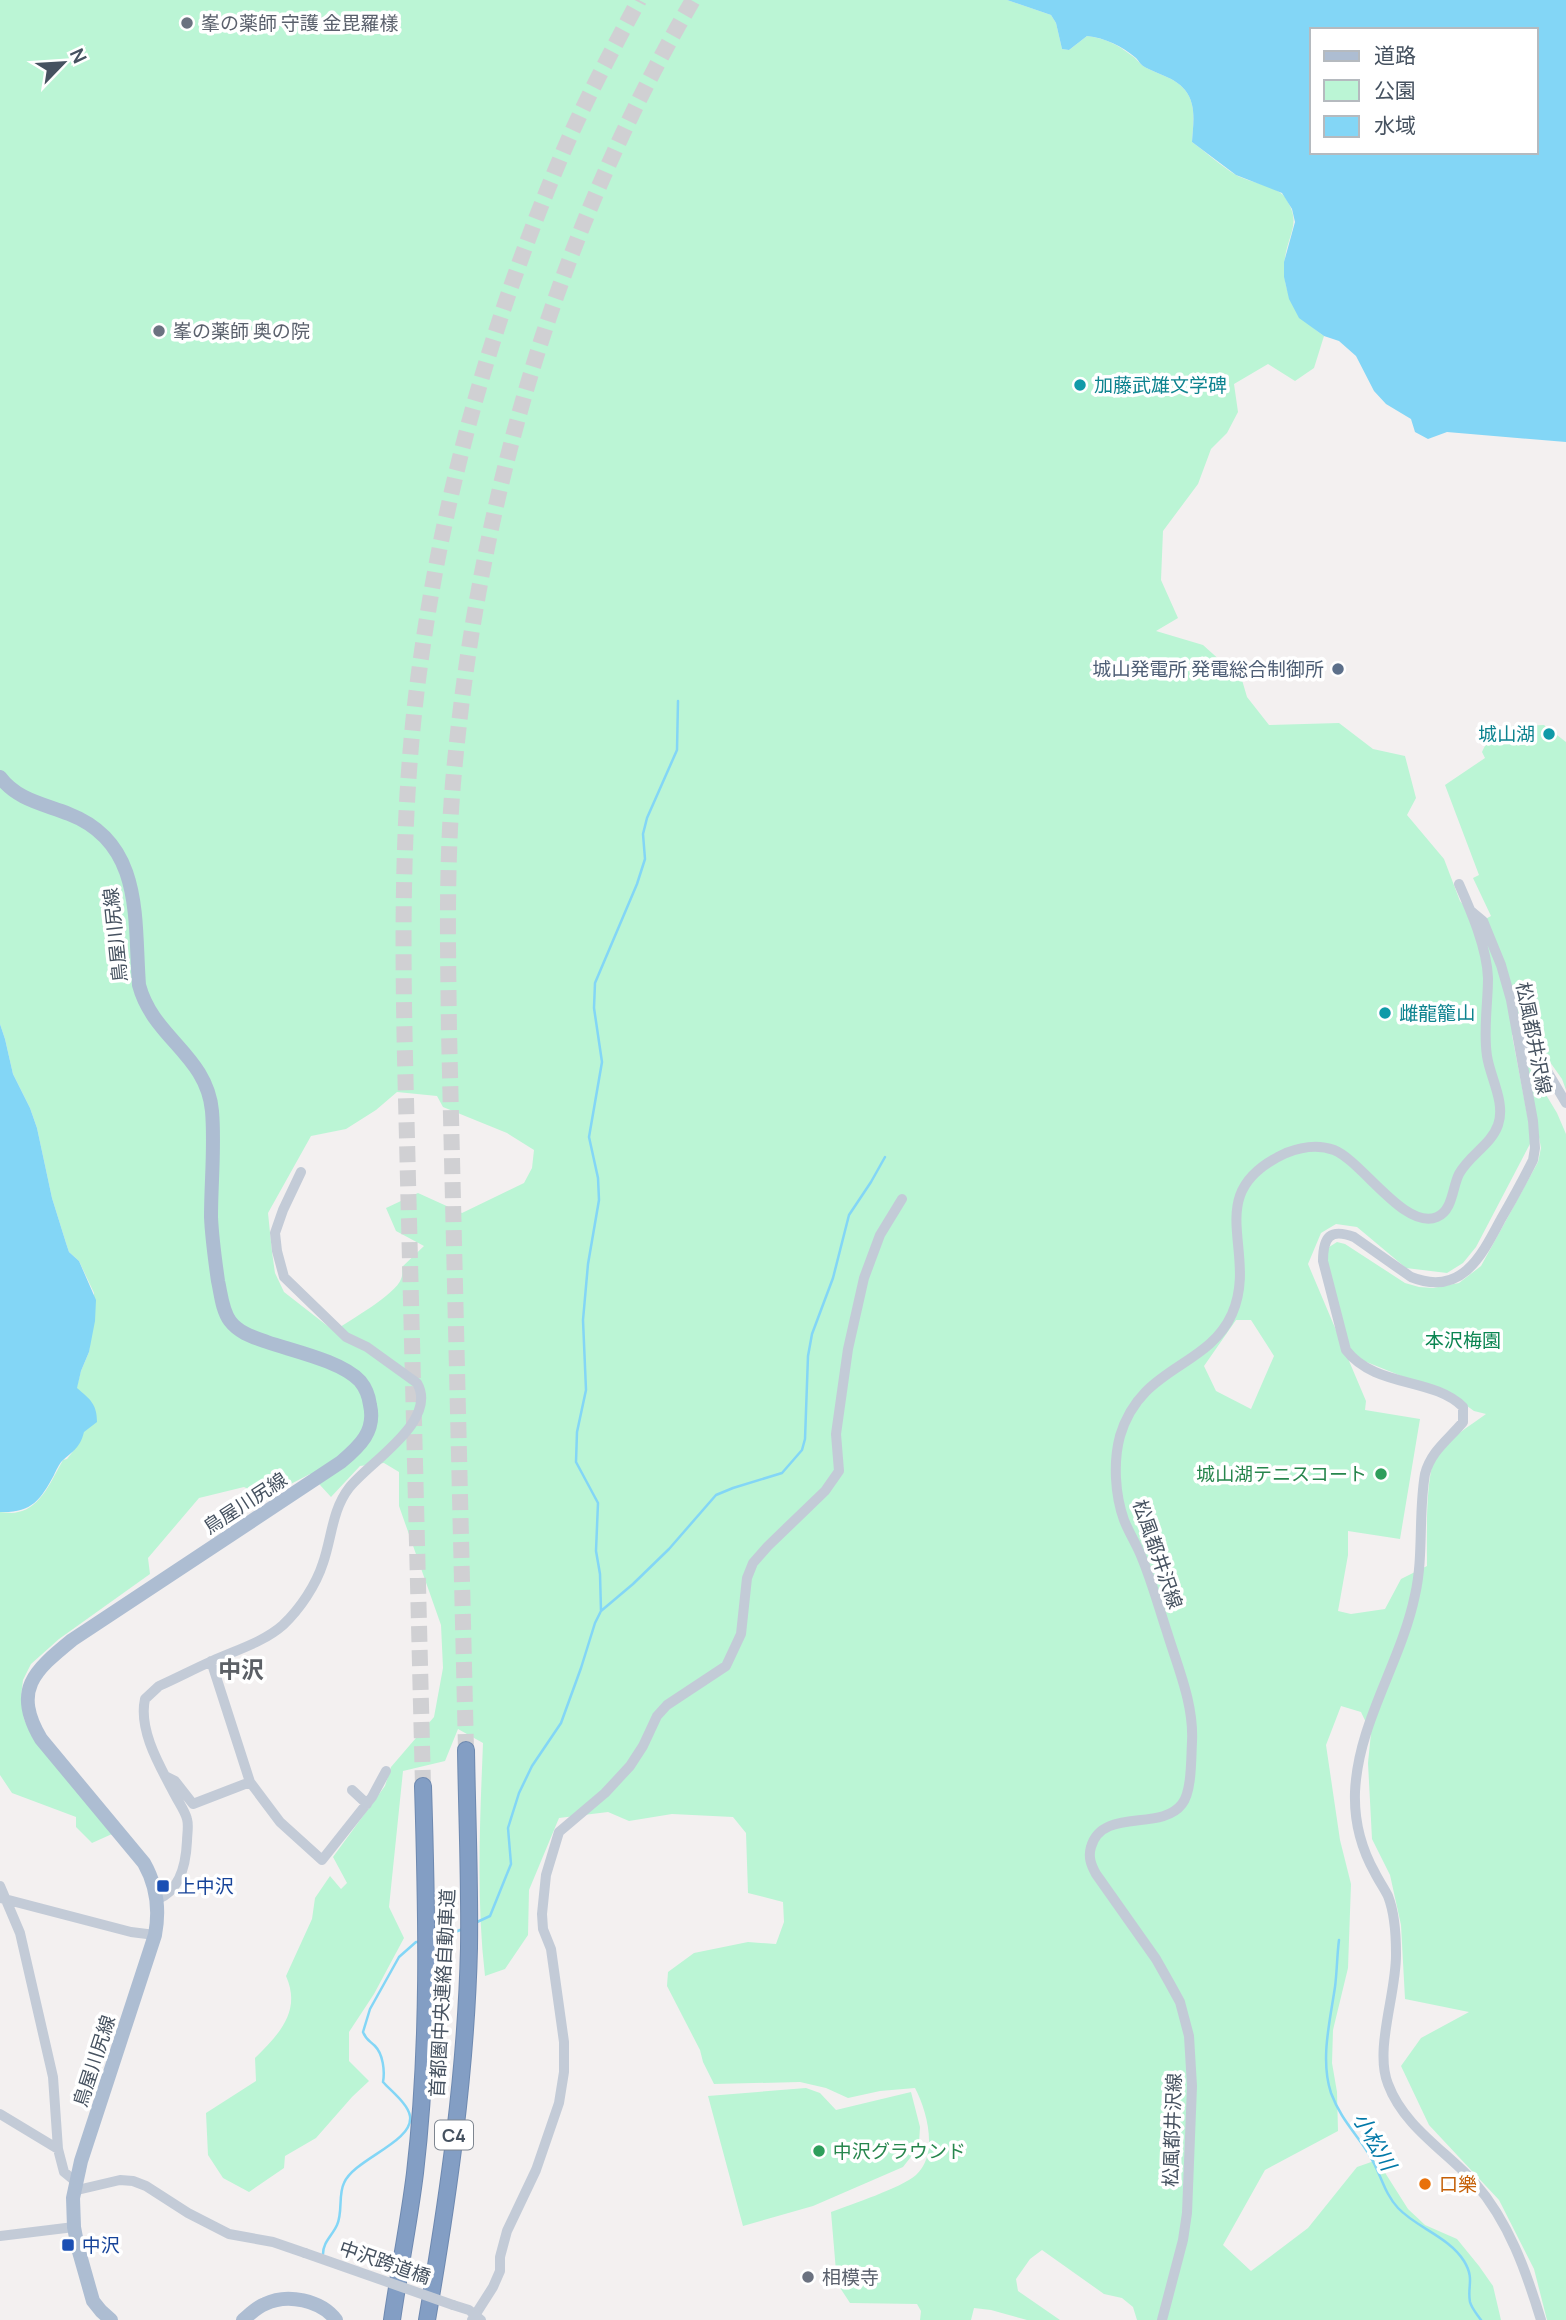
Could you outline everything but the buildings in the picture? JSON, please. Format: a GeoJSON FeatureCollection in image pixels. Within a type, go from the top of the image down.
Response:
{"type":"FeatureCollection","features":[{"type":"Feature","properties":{"kind":"highway","name":"首都圏中央連絡自動車道"},"geometry":{"type":"LineString","coordinates":[[427,2320],[452,2156],[460,2083],[469,1949],[466,1751]]}},
{"type":"Feature","properties":{"kind":"highway","name":"首都圏中央連絡自動車道"},"geometry":{"type":"LineString","coordinates":[[392,2320],[415,2172],[421,2094],[428,1922],[423,1786]]}},
{"type":"Feature","properties":{"kind":"main road","name":"鳥屋川尻線"},"geometry":{"type":"LineString","coordinates":[[0,777],[13,791],[33,802],[85,822],[106,838],[126,867],[134,904],[142,997],[155,1022],[198,1069],[208,1092],[213,1125],[212,1236],[220,1294],[227,1315],[241,1331],[351,1374],[361,1382],[371,1408],[372,1420],[366,1437],[341,1462],[72,1640],[41,1666],[29,1691],[37,1731],[56,1759],[144,1863],[158,1899],[155,1935],[74,2186],[74,2227],[83,2269],[95,2305],[106,2319]]}},
{"type":"Feature","properties":{"kind":"main road"},"geometry":{"type":"LineString","coordinates":[[243,2320],[263,2304],[285,2299],[314,2304],[330,2313],[336,2320]]}},
{"type":"Feature","properties":{"kind":"street","name":"松風都井沢線"},"geometry":{"type":"LineString","coordinates":[[1162,2320],[1183,2240],[1187,2213],[1192,2086],[1189,2036],[1180,2002],[1156,1959],[1096,1874],[1090,1852],[1097,1835],[1104,1830],[1127,1822],[1172,1813],[1184,1803],[1188,1790],[1192,1727],[1187,1698],[1153,1588],[1125,1522],[1116,1456],[1130,1411],[1139,1397],[1151,1385],[1208,1344],[1229,1320],[1238,1297],[1237,1207],[1241,1189],[1262,1167],[1304,1147],[1333,1150],[1345,1156],[1410,1213],[1431,1219],[1442,1215],[1448,1208],[1462,1168],[1494,1134],[1501,1112],[1487,1056],[1485,1025],[1488,973],[1471,911],[1459,884]]}},
{"type":"Feature","properties":{"kind":"street","name":"松風都井沢線"},"geometry":{"type":"LineString","coordinates":[[1471,911],[1483,920],[1511,1000],[1535,1134],[1533,1160],[1483,1253],[1466,1272],[1434,1283],[1420,1280],[1344,1233],[1334,1234],[1326,1239],[1323,1261],[1346,1350],[1353,1360],[1373,1372],[1444,1395],[1463,1407],[1462,1422],[1434,1452],[1425,1474],[1415,1595],[1358,1764],[1356,1820],[1365,1855],[1387,1895],[1394,1924],[1396,1956],[1384,2047],[1387,2082],[1412,2121],[1484,2195],[1520,2256],[1541,2320]]}},
{"type":"Feature","properties":{"kind":"street"},"geometry":{"type":"LineString","coordinates":[[1518,1031],[1535,1051],[1566,1103]]}},
{"type":"Feature","properties":{"kind":"street"},"geometry":{"type":"LineString","coordinates":[[158,1899],[166,1896],[182,1872],[186,1853],[187,1818],[165,1776],[148,1732],[145,1699],[159,1686],[267,1636],[293,1616],[318,1578],[337,1510],[350,1486],[405,1434],[421,1402],[417,1383],[367,1347],[345,1337],[284,1277],[275,1233],[301,1172]]}},
{"type":"Feature","properties":{"kind":"street"},"geometry":{"type":"LineString","coordinates":[[476,2318],[500,2271],[500,2257],[507,2231],[536,2170],[561,2093],[564,2042],[551,1949],[543,1929],[542,1914],[546,1875],[559,1832],[605,1793],[630,1766],[657,1716],[667,1705],[726,1666],[741,1634],[747,1578],[753,1563],[825,1491],[839,1471],[836,1434],[848,1349],[864,1278],[880,1235],[902,1199]]}},
{"type":"Feature","properties":{"kind":"street"},"geometry":{"type":"LineString","coordinates":[[211,1661],[250,1782],[280,1822],[322,1860],[367,1804],[386,1771]]}},
{"type":"Feature","properties":{"kind":"street"},"geometry":{"type":"LineString","coordinates":[[165,1776],[175,1781],[192,1804],[250,1782]]}},
{"type":"Feature","properties":{"kind":"street"},"geometry":{"type":"LineString","coordinates":[[352,1790],[367,1804]]}},
{"type":"Feature","properties":{"kind":"street"},"geometry":{"type":"LineString","coordinates":[[0,1886],[20,1933],[53,2077],[58,2149],[64,2172],[74,2186]]}},
{"type":"Feature","properties":{"kind":"street"},"geometry":{"type":"LineString","coordinates":[[3,1898],[131,1932],[155,1935]]}},
{"type":"Feature","properties":{"kind":"street"},"geometry":{"type":"LineString","coordinates":[[0,2114],[58,2149]]}},
{"type":"Feature","properties":{"kind":"street","name":"中沢跨道橋"},"geometry":{"type":"LineString","coordinates":[[74,2186],[120,2180],[134,2181],[229,2234],[273,2242],[453,2305],[476,2318]]}},
{"type":"Feature","properties":{"kind":"street"},"geometry":{"type":"LineString","coordinates":[[0,2236],[74,2227]]}},
{"type":"Feature","properties":{"kind":"green space","name":"本沢梅園"},"geometry":{"type":"Polygon","coordinates":[[[0,0],[1007,0],[1051,15],[1056,23],[1062,49],[1069,50],[1087,36],[1100,38],[1133,56],[1143,66],[1181,86],[1189,96],[1193,109],[1192,142],[1236,175],[1269,187],[1285,197],[1294,222],[1284,262],[1286,287],[1296,309],[1324,336],[1314,368],[1295,381],[1268,364],[1234,384],[1238,412],[1227,433],[1211,449],[1198,484],[1163,531],[1161,580],[1178,618],[1156,631],[1203,645],[1242,680],[1247,697],[1269,725],[1339,723],[1373,749],[1405,756],[1416,798],[1407,815],[1444,859],[1460,901],[1478,923],[1491,916],[1473,878],[1479,875],[1445,785],[1485,758],[1482,752],[1500,729],[1544,725],[1566,742],[1566,1090],[1562,1079],[1528,1031],[1512,1035],[1532,1140],[1476,1247],[1463,1263],[1447,1273],[1406,1268],[1357,1227],[1336,1224],[1321,1233],[1308,1264],[1366,1401],[1365,1410],[1420,1419],[1400,1539],[1348,1531],[1348,1555],[1338,1611],[1351,1614],[1385,1609],[1401,1579],[1427,1566],[1428,1493],[1436,1456],[1452,1438],[1486,1414],[1474,1411],[1456,1398],[1359,1359],[1349,1347],[1324,1268],[1326,1249],[1337,1242],[1345,1244],[1405,1283],[1419,1287],[1433,1288],[1459,1283],[1481,1266],[1538,1162],[1541,1148],[1525,1060],[1557,1113],[1566,1134],[1566,2320],[1547,2320],[1534,2269],[1499,2200],[1429,2125],[1401,2066],[1421,2038],[1469,2012],[1405,1999],[1401,1925],[1390,1875],[1372,1839],[1368,1763],[1371,1733],[1361,1712],[1341,1706],[1326,1745],[1340,1840],[1351,1884],[1348,1968],[1333,2030],[1332,2063],[1337,2092],[1338,2131],[1265,2170],[1223,2245],[1251,2271],[1308,2228],[1357,2167],[1377,2160],[1408,2209],[1425,2225],[1457,2239],[1479,2266],[1493,2286],[1501,2320],[1137,2320],[1133,2307],[1122,2298],[1104,2294],[1042,2250],[1030,2259],[1016,2279],[1018,2291],[1060,2320],[1027,2320],[974,2308],[971,2320],[920,2320],[921,2311],[917,2304],[850,2303],[837,2283],[831,2212],[888,2190],[916,2175],[927,2156],[927,2120],[915,2088],[880,2091],[848,2098],[826,2088],[800,2082],[714,2084],[667,1986],[668,1972],[694,1953],[748,1942],[776,1944],[784,1922],[783,1902],[748,1893],[746,1833],[733,1817],[672,1814],[629,1821],[608,1812],[559,1818],[529,1890],[528,1935],[505,1969],[485,1976],[480,1888],[483,1743],[458,1729],[445,1761],[403,1771],[389,1907],[404,1938],[374,1994],[349,2032],[349,2061],[369,2081],[316,2138],[285,2156],[284,2168],[249,2192],[223,2178],[208,2155],[206,2113],[256,2081],[255,2058],[272,2041],[289,2012],[290,1989],[286,1976],[312,1919],[315,1898],[330,1876],[341,1889],[347,1883],[333,1857],[385,1786],[391,1767],[434,1717],[443,1668],[441,1625],[399,1506],[399,1472],[384,1463],[360,1466],[331,1497],[310,1474],[285,1487],[271,1500],[244,1487],[199,1498],[148,1558],[150,1574],[59,1639],[31,1664],[23,1680],[21,1697],[24,1719],[33,1738],[112,1834],[92,1843],[76,1827],[76,1817],[12,1793],[0,1775],[0,1512],[16,1513],[33,1505],[45,1492],[63,1460],[74,1450],[77,1386],[89,1352],[94,1293],[79,1261],[69,1252],[52,1198],[37,1128],[13,1074],[0,1024],[0,0]],[[397,1092],[376,1110],[346,1129],[311,1136],[268,1213],[275,1273],[284,1292],[334,1331],[391,1292],[401,1279],[402,1267],[424,1246],[396,1231],[386,1208],[418,1193],[462,1213],[524,1183],[532,1168],[534,1150],[507,1133],[443,1107],[437,1096],[397,1092]],[[1236,1320],[1204,1366],[1216,1391],[1251,1409],[1274,1356],[1251,1320],[1236,1320]]]}},
{"type":"Feature","properties":{"kind":"green space","name":"中沢グラウンド"},"geometry":{"type":"Polygon","coordinates":[[[806,2088],[820,2093],[836,2110],[911,2092],[920,2127],[919,2143],[903,2167],[813,2206],[743,2226],[708,2096],[806,2088]]]}},
{"type":"Feature","properties":{"kind":"water"},"geometry":{"type":"Polygon","coordinates":[[[1007,0],[1566,0],[1566,442],[1447,432],[1428,439],[1415,432],[1411,419],[1386,404],[1374,391],[1356,356],[1339,341],[1324,336],[1299,318],[1289,299],[1284,277],[1284,262],[1295,222],[1292,209],[1282,193],[1236,175],[1192,142],[1193,109],[1189,96],[1181,86],[1143,66],[1119,46],[1100,39],[1087,36],[1069,50],[1062,49],[1056,23],[1051,15],[1007,0]]]}},
{"type":"Feature","properties":{"kind":"water"},"geometry":{"type":"Polygon","coordinates":[[[0,1024],[13,1074],[37,1128],[52,1198],[69,1252],[79,1261],[96,1300],[89,1352],[77,1388],[92,1402],[97,1422],[84,1432],[78,1446],[61,1462],[39,1498],[27,1508],[11,1512],[0,1512],[0,1024]]]}},
{"type":"Feature","properties":{"kind":"waterway"},"geometry":{"type":"LineString","coordinates":[[601,1611],[596,1551],[598,1503],[576,1462],[577,1432],[586,1390],[583,1320],[588,1264],[599,1200],[598,1178],[589,1137],[602,1062],[594,1008],[595,983],[645,859],[643,834],[647,818],[677,750],[678,701]]}},
{"type":"Feature","properties":{"kind":"waterway"},"geometry":{"type":"LineString","coordinates":[[475,1923],[490,1916],[511,1864],[508,1828],[519,1793],[532,1766],[561,1723],[601,1611],[669,1549],[716,1495],[782,1473],[802,1450],[812,1334],[833,1278],[849,1215],[885,1157]]}},
{"type":"Feature","properties":{"kind":"waterway"},"geometry":{"type":"LineString","coordinates":[[433,1940],[463,1929]]}},
{"type":"Feature","properties":{"kind":"waterway","name":"小松川"},"geometry":{"type":"LineString","coordinates":[[1339,1940],[1326,2054],[1331,2093],[1344,2119],[1370,2156],[1393,2202],[1406,2215],[1450,2245],[1464,2261],[1470,2278],[1470,2302],[1481,2320]]}},
{"type":"Feature","properties":{"kind":"waterway"},"geometry":{"type":"LineString","coordinates":[[323,2254],[324,2246],[339,2220],[344,2183],[350,2174],[394,2142],[409,2125],[409,2111],[383,2082],[382,2058],[363,2032],[370,2009],[399,1957],[416,1942],[420,1942]]}},
{"type":"Feature","properties":{"kind":"tunnel"},"geometry":{"type":"LineString","coordinates":[[423,1786],[404,984],[405,853],[413,723],[421,658],[443,531],[473,407],[492,346],[534,224],[567,143],[639,0]]}},
{"type":"Feature","properties":{"kind":"tunnel"},"geometry":{"type":"LineString","coordinates":[[466,1750],[448,939],[451,814],[464,680],[481,579],[503,478],[530,378],[562,281],[600,185],[643,91],[693,0]]}},
{"type":"Feature","properties":{"kind":"place","name":"峯の薬師 守護 金毘羅樣"},"geometry":{"type":"Point","coordinates":[187,23]}},
{"type":"Feature","properties":{"kind":"place","name":"峯の薬師 奥の院"},"geometry":{"type":"Point","coordinates":[159,331]}},
{"type":"Feature","properties":{"kind":"place","name":"加藤武雄文学碑"},"geometry":{"type":"Point","coordinates":[1080,385]}},
{"type":"Feature","properties":{"kind":"place","name":"城山発電所 発電総合制御所"},"geometry":{"type":"Point","coordinates":[1338,669]}},
{"type":"Feature","properties":{"kind":"place","name":"城山湖"},"geometry":{"type":"Point","coordinates":[1549,734]}},
{"type":"Feature","properties":{"kind":"place","name":"雌龍籠山"},"geometry":{"type":"Point","coordinates":[1385,1013]}},
{"type":"Feature","properties":{"kind":"place","name":"城山湖テニスコート"},"geometry":{"type":"Point","coordinates":[1381,1474]}},
{"type":"Feature","properties":{"kind":"place","name":"上中沢"},"geometry":{"type":"Point","coordinates":[163,1886]}},
{"type":"Feature","properties":{"kind":"place","name":"中沢グラウンド"},"geometry":{"type":"Point","coordinates":[819,2151]}},
{"type":"Feature","properties":{"kind":"place","name":"口樂"},"geometry":{"type":"Point","coordinates":[1425,2184]}},
{"type":"Feature","properties":{"kind":"place","name":"中沢"},"geometry":{"type":"Point","coordinates":[68,2245]}},
{"type":"Feature","properties":{"kind":"place","name":"相模寺"},"geometry":{"type":"Point","coordinates":[808,2277]}},
{"type":"Feature","properties":{"kind":"district","name":"中沢"},"geometry":{"type":"Point","coordinates":[241,1669]}}]}
